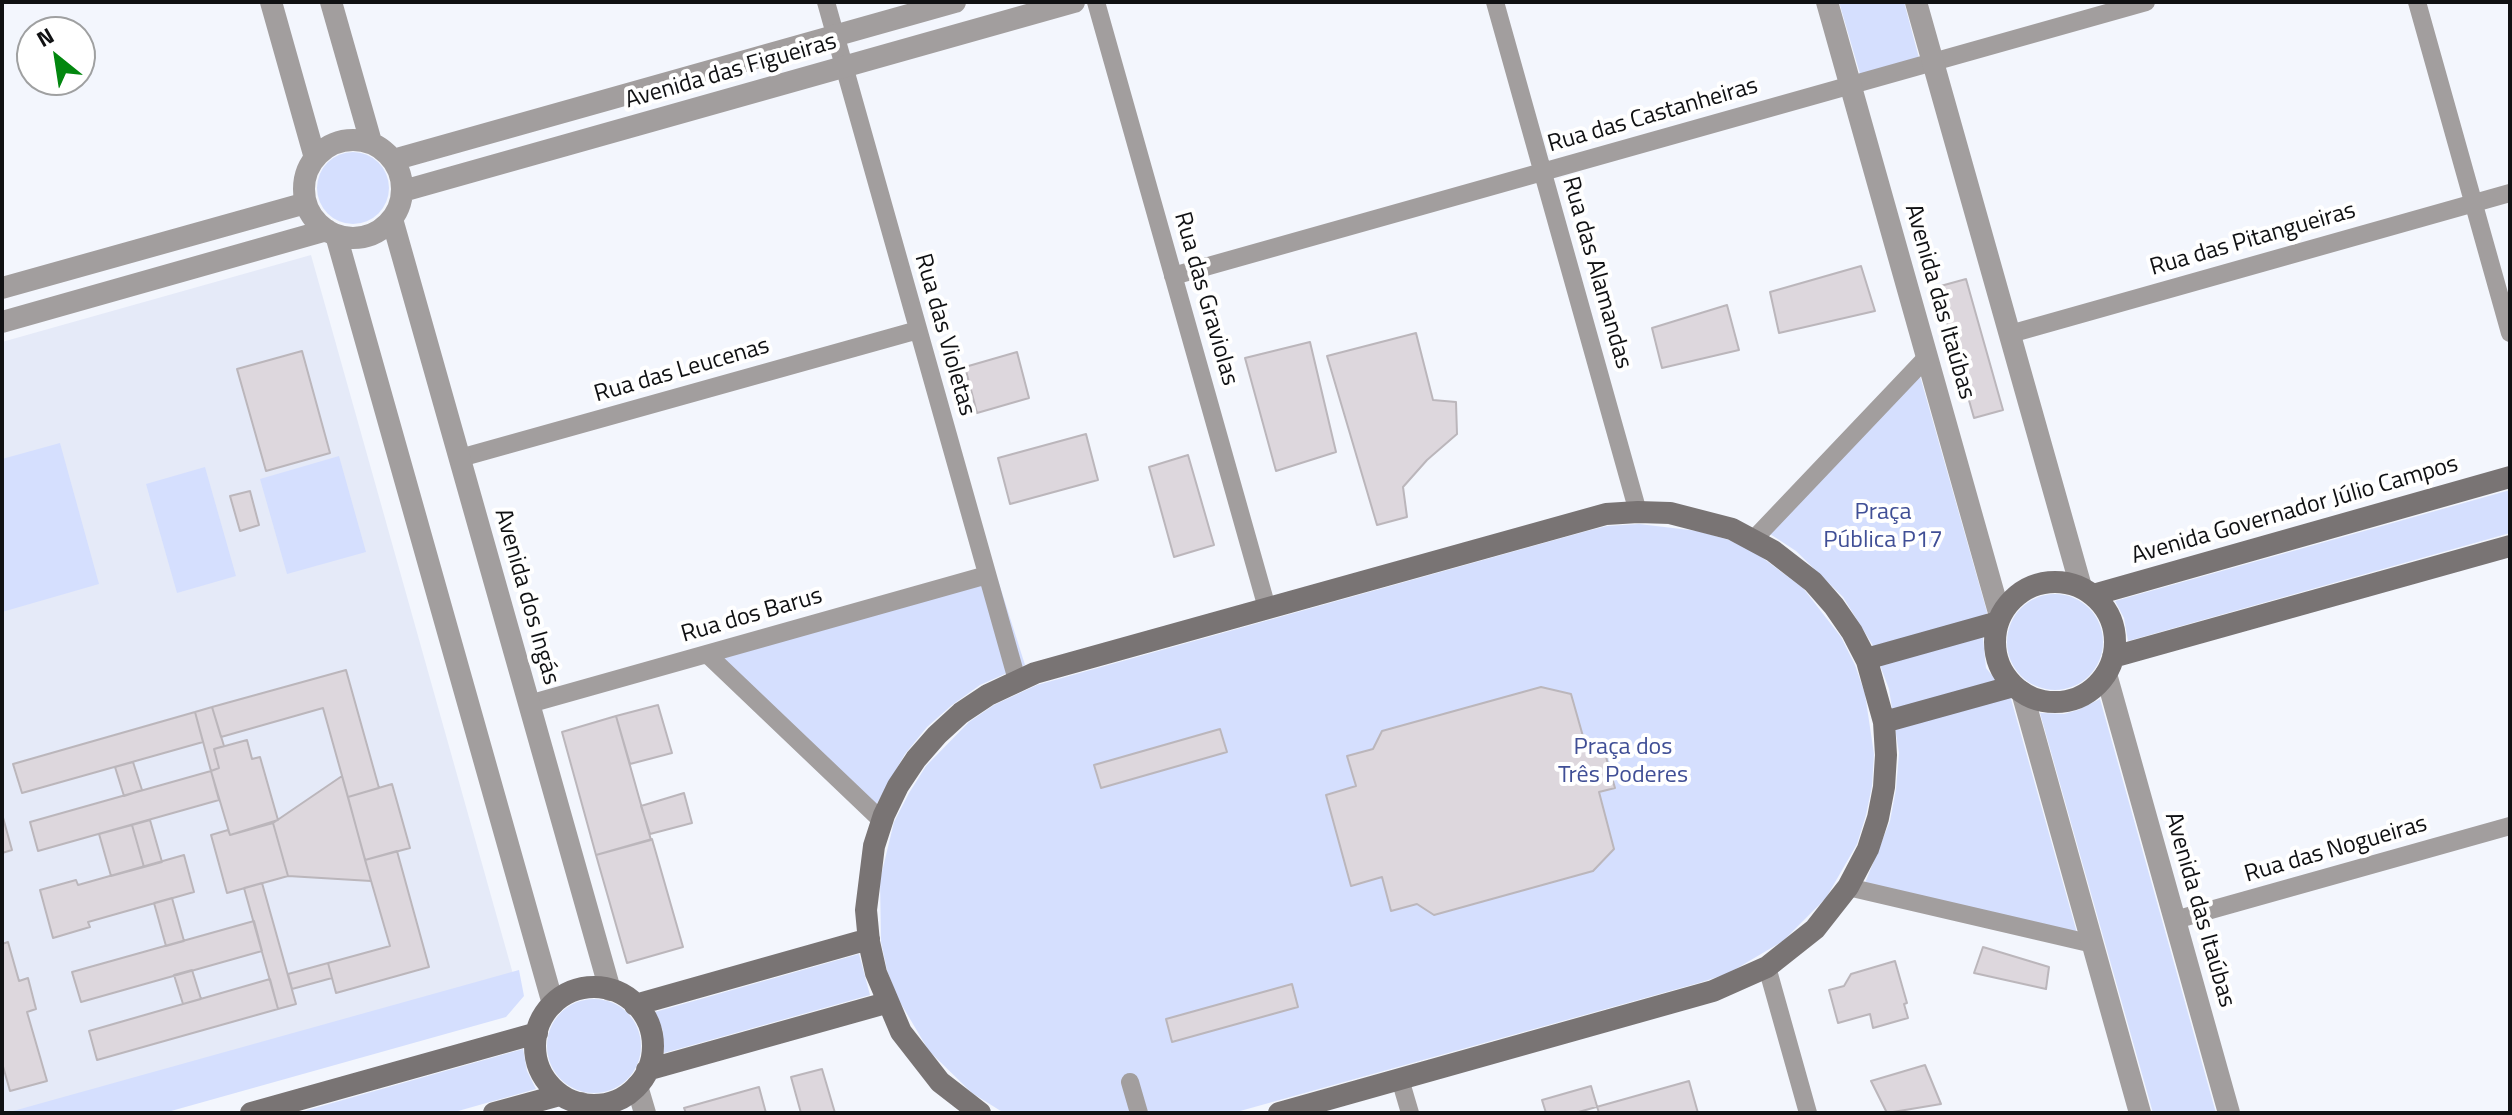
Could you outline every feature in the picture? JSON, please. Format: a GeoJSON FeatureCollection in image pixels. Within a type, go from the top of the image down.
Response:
{"type":"FeatureCollection","features":[{"type":"Feature","properties":{"kind":"main road","name":"Avenida Governador Júlio Campos"},"geometry":{"type":"LineString","coordinates":[[1866,659],[1999,619],[2015,596],[2036,584],[2060,581],[2087,591],[2504,484]]}},
{"type":"Feature","properties":{"kind":"main road"},"geometry":{"type":"LineString","coordinates":[[975,1111],[940,1082],[901,1032],[886,1003],[876,973],[866,910],[868,878],[882,821],[898,786],[916,759],[961,713],[1017,680],[1590,517],[1638,512],[1670,513],[1702,519],[1754,539],[1789,561],[1813,582],[1840,614],[1866,659],[1884,722],[1884,787],[1868,849],[1848,887],[1815,929],[1767,967],[1713,991],[1279,1113]]}},
{"type":"Feature","properties":{"kind":"main road"},"geometry":{"type":"LineString","coordinates":[[2110,666],[2510,546]]}},
{"type":"Feature","properties":{"kind":"main road"},"geometry":{"type":"LineString","coordinates":[[1999,619],[1995,638],[1998,662],[2018,689],[2039,700],[2063,701],[2085,694],[2110,666],[2116,646],[2108,612],[2087,591]]}},
{"type":"Feature","properties":{"kind":"main road"},"geometry":{"type":"LineString","coordinates":[[1884,722],[2018,689]]}},
{"type":"Feature","properties":{"kind":"main road"},"geometry":{"type":"LineString","coordinates":[[635,1005],[869,939]]}},
{"type":"Feature","properties":{"kind":"main road"},"geometry":{"type":"LineString","coordinates":[[642,1078],[653,1047],[651,1035],[648,1023],[625,997],[610,990],[581,989],[570,992],[545,1014],[535,1046],[539,1068],[550,1086],[582,1108],[614,1101],[642,1078],[886,1003]]}},
{"type":"Feature","properties":{"kind":"main road"},"geometry":{"type":"LineString","coordinates":[[251,1113],[537,1033]]}},
{"type":"Feature","properties":{"kind":"main road"},"geometry":{"type":"LineString","coordinates":[[494,1113],[560,1095]]}},
{"type":"Feature","properties":{"kind":"street"},"geometry":{"type":"LineString","coordinates":[[271,2],[315,158]]}},
{"type":"Feature","properties":{"kind":"street"},"geometry":{"type":"LineString","coordinates":[[331,2],[371,142]]}},
{"type":"Feature","properties":{"kind":"street","name":"Rua das Violetas"},"geometry":{"type":"LineString","coordinates":[[826,2],[1017,680]]}},
{"type":"Feature","properties":{"kind":"street","name":"Avenida das Figueiras"},"geometry":{"type":"LineString","coordinates":[[393,160],[955,2]]}},
{"type":"Feature","properties":{"kind":"street","name":"Avenida das Figueiras"},"geometry":{"type":"LineString","coordinates":[[403,191],[1074,2]]}},
{"type":"Feature","properties":{"kind":"street","name":"Rua das Graviolas"},"geometry":{"type":"LineString","coordinates":[[1096,2],[1267,608]]}},
{"type":"Feature","properties":{"kind":"street","name":"Rua das Alamandas"},"geometry":{"type":"LineString","coordinates":[[1495,2],[1638,512]]}},
{"type":"Feature","properties":{"kind":"street","name":"Avenida das Itaúbas"},"geometry":{"type":"LineString","coordinates":[[1827,2],[1999,619]]}},
{"type":"Feature","properties":{"kind":"street"},"geometry":{"type":"LineString","coordinates":[[1916,2],[2087,591]]}},
{"type":"Feature","properties":{"kind":"street","name":"Rua das Castanheiras"},"geometry":{"type":"LineString","coordinates":[[1173,276],[2146,2]]}},
{"type":"Feature","properties":{"kind":"street"},"geometry":{"type":"LineString","coordinates":[[2417,2],[2510,333]]}},
{"type":"Feature","properties":{"kind":"street"},"geometry":{"type":"LineString","coordinates":[[354,139],[371,142],[393,160],[402,176],[401,202],[392,219],[377,232],[352,238],[331,233],[317,223],[306,203],[303,188],[305,175],[315,158],[329,145],[354,139]]}},
{"type":"Feature","properties":{"kind":"street","name":"Rua das Pitangueiras"},"geometry":{"type":"LineString","coordinates":[[2010,334],[2510,193]]}},
{"type":"Feature","properties":{"kind":"street"},"geometry":{"type":"LineString","coordinates":[[2,288],[306,203]]}},
{"type":"Feature","properties":{"kind":"street","name":"Avenida dos Ingás"},"geometry":{"type":"LineString","coordinates":[[392,219],[610,990]]}},
{"type":"Feature","properties":{"kind":"street"},"geometry":{"type":"LineString","coordinates":[[2,322],[331,233]]}},
{"type":"Feature","properties":{"kind":"street"},"geometry":{"type":"LineString","coordinates":[[331,233],[553,1004]]}},
{"type":"Feature","properties":{"kind":"street","name":"Rua das Leucenas"},"geometry":{"type":"LineString","coordinates":[[460,458],[918,330]]}},
{"type":"Feature","properties":{"kind":"street"},"geometry":{"type":"LineString","coordinates":[[1754,539],[1927,357]]}},
{"type":"Feature","properties":{"kind":"street","name":"Rua dos Barus"},"geometry":{"type":"LineString","coordinates":[[529,704],[987,575]]}},
{"type":"Feature","properties":{"kind":"street"},"geometry":{"type":"LineString","coordinates":[[707,654],[882,821]]}},
{"type":"Feature","properties":{"kind":"street","name":"Avenida das Itaúbas"},"geometry":{"type":"LineString","coordinates":[[2110,666],[2175,920],[2229,1113]]}},
{"type":"Feature","properties":{"kind":"street"},"geometry":{"type":"LineString","coordinates":[[2018,689],[2140,1113]]}},
{"type":"Feature","properties":{"kind":"street","name":"Rua das Nogueiras"},"geometry":{"type":"LineString","coordinates":[[2175,920],[2510,826]]}},
{"type":"Feature","properties":{"kind":"street"},"geometry":{"type":"LineString","coordinates":[[1848,887],[2093,944]]}},
{"type":"Feature","properties":{"kind":"street"},"geometry":{"type":"LineString","coordinates":[[1767,967],[1808,1113]]}},
{"type":"Feature","properties":{"kind":"street"},"geometry":{"type":"LineString","coordinates":[[642,1078],[645,1113]]}},
{"type":"Feature","properties":{"kind":"street"},"geometry":{"type":"LineString","coordinates":[[1400,1079],[1410,1113]]}},
{"type":"Feature","properties":{"kind":"street"},"geometry":{"type":"LineString","coordinates":[[1130,1082],[1139,1113]]}},
{"type":"Feature","properties":{"kind":"shaded area"},"geometry":{"type":"Polygon","coordinates":[[[311,255],[520,999],[113,1113],[2,1113],[2,342],[311,255]]]}},
{"type":"Feature","properties":{"kind":"green space"},"geometry":{"type":"Polygon","coordinates":[[[1839,2],[1904,2],[1919,58],[1860,74],[1839,2]]]}},
{"type":"Feature","properties":{"kind":"green space"},"geometry":{"type":"Polygon","coordinates":[[[353,152],[373,158],[383,168],[389,188],[383,208],[373,218],[353,224],[333,218],[323,208],[317,188],[323,168],[333,158],[353,152]]]}},
{"type":"Feature","properties":{"kind":"green space","name":"Praça Pública P17"},"geometry":{"type":"Polygon","coordinates":[[[1920,376],[1987,612],[1983,639],[1986,668],[2011,699],[2077,933],[1865,883],[1890,821],[1896,789],[1899,753],[1889,689],[1872,644],[1843,597],[1796,551],[1770,534],[1920,376]]]}},
{"type":"Feature","properties":{"kind":"green space"},"geometry":{"type":"Polygon","coordinates":[[[60,443],[99,584],[2,612],[2,459],[60,443]]]}},
{"type":"Feature","properties":{"kind":"green space"},"geometry":{"type":"Polygon","coordinates":[[[339,456],[366,552],[287,574],[260,479],[339,456]]]}},
{"type":"Feature","properties":{"kind":"green space"},"geometry":{"type":"Polygon","coordinates":[[[205,467],[236,576],[177,593],[146,484],[205,467]]]}},
{"type":"Feature","properties":{"kind":"green space"},"geometry":{"type":"Polygon","coordinates":[[[2510,490],[2510,533],[2128,641],[2124,618],[2115,601],[2510,490]]]}},
{"type":"Feature","properties":{"kind":"green space","name":"Praça dos Três Poderes"},"geometry":{"type":"Polygon","coordinates":[[[1639,524],[1698,531],[1729,540],[1756,553],[1803,588],[1841,637],[1855,665],[1865,694],[1874,754],[1866,815],[1857,844],[1826,898],[1783,941],[1729,973],[1702,982],[1233,1113],[1004,1113],[972,1093],[929,1051],[897,997],[887,970],[881,942],[880,880],[894,822],[909,793],[926,766],[969,722],[994,705],[1037,685],[1587,531],[1639,524]]]}},
{"type":"Feature","properties":{"kind":"green space"},"geometry":{"type":"Polygon","coordinates":[[[998,580],[1025,665],[980,685],[927,727],[905,754],[876,805],[722,657],[998,580]]]}},
{"type":"Feature","properties":{"kind":"green space"},"geometry":{"type":"Polygon","coordinates":[[[2055,594],[2073,597],[2089,608],[2100,624],[2103,642],[2100,660],[2089,676],[2073,687],[2055,690],[2037,687],[2021,676],[2010,660],[2007,642],[2010,624],[2021,608],[2037,597],[2055,594]]]}},
{"type":"Feature","properties":{"kind":"green space"},"geometry":{"type":"Polygon","coordinates":[[[2100,699],[2216,1113],[2153,1113],[2040,713],[2064,714],[2100,699]]]}},
{"type":"Feature","properties":{"kind":"green space"},"geometry":{"type":"Polygon","coordinates":[[[859,954],[870,995],[664,1053],[663,1031],[655,1012],[859,954]]]}},
{"type":"Feature","properties":{"kind":"green space"},"geometry":{"type":"Polygon","coordinates":[[[519,970],[524,996],[506,1017],[164,1113],[6,1113],[519,970]]]}},
{"type":"Feature","properties":{"kind":"green space"},"geometry":{"type":"Polygon","coordinates":[[[594,999],[612,1002],[627,1013],[638,1028],[641,1046],[638,1064],[627,1079],[612,1090],[594,1093],[576,1090],[561,1079],[550,1064],[547,1046],[550,1028],[561,1013],[576,1002],[594,999]]]}},
{"type":"Feature","properties":{"kind":"green space"},"geometry":{"type":"Polygon","coordinates":[[[523,1049],[527,1071],[536,1089],[451,1113],[297,1113],[523,1049]]]}},
{"type":"Feature","properties":{"kind":"building"},"geometry":{"type":"Polygon","coordinates":[[[1861,266],[1875,311],[1779,333],[1770,292],[1861,266]]]}},
{"type":"Feature","properties":{"kind":"building"},"geometry":{"type":"Polygon","coordinates":[[[1966,279],[2003,410],[1974,418],[1937,287],[1966,279]]]}},
{"type":"Feature","properties":{"kind":"building"},"geometry":{"type":"Polygon","coordinates":[[[1727,305],[1739,350],[1662,368],[1652,328],[1727,305]]]}},
{"type":"Feature","properties":{"kind":"building"},"geometry":{"type":"Polygon","coordinates":[[[1416,333],[1433,400],[1456,402],[1457,434],[1427,460],[1403,487],[1407,517],[1377,525],[1327,356],[1416,333]]]}},
{"type":"Feature","properties":{"kind":"building"},"geometry":{"type":"Polygon","coordinates":[[[1310,342],[1336,452],[1276,471],[1245,358],[1310,342]]]}},
{"type":"Feature","properties":{"kind":"building"},"geometry":{"type":"Polygon","coordinates":[[[302,351],[330,453],[266,471],[237,369],[302,351]]]}},
{"type":"Feature","properties":{"kind":"building"},"geometry":{"type":"Polygon","coordinates":[[[1017,352],[1029,398],[977,413],[965,367],[1017,352]]]}},
{"type":"Feature","properties":{"kind":"building"},"geometry":{"type":"Polygon","coordinates":[[[1086,434],[1098,480],[1010,504],[998,458],[1086,434]]]}},
{"type":"Feature","properties":{"kind":"building"},"geometry":{"type":"Polygon","coordinates":[[[1188,455],[1214,545],[1174,557],[1149,467],[1188,455]]]}},
{"type":"Feature","properties":{"kind":"building"},"geometry":{"type":"Polygon","coordinates":[[[250,491],[259,525],[240,531],[230,496],[250,491]]]}},
{"type":"Feature","properties":{"kind":"building"},"geometry":{"type":"Polygon","coordinates":[[[346,670],[379,788],[348,797],[323,708],[221,737],[212,707],[346,670]]]}},
{"type":"Feature","properties":{"kind":"building"},"geometry":{"type":"Polygon","coordinates":[[[1541,687],[1571,694],[1588,754],[1604,750],[1615,788],[1599,792],[1614,849],[1593,871],[1434,915],[1417,904],[1391,911],[1382,877],[1351,886],[1326,795],[1356,786],[1347,756],[1373,749],[1382,731],[1541,687]]]}},
{"type":"Feature","properties":{"kind":"building"},"geometry":{"type":"Polygon","coordinates":[[[658,705],[672,753],[630,764],[616,716],[658,705]]]}},
{"type":"Feature","properties":{"kind":"building"},"geometry":{"type":"Polygon","coordinates":[[[212,707],[224,746],[214,749],[219,768],[211,771],[195,712],[212,707]]]}},
{"type":"Feature","properties":{"kind":"building"},"geometry":{"type":"Polygon","coordinates":[[[195,712],[203,742],[22,793],[13,764],[195,712]]]}},
{"type":"Feature","properties":{"kind":"building"},"geometry":{"type":"Polygon","coordinates":[[[616,716],[651,840],[596,855],[562,732],[616,716]]]}},
{"type":"Feature","properties":{"kind":"building"},"geometry":{"type":"Polygon","coordinates":[[[1220,729],[1227,752],[1101,788],[1094,765],[1220,729]]]}},
{"type":"Feature","properties":{"kind":"building"},"geometry":{"type":"Polygon","coordinates":[[[247,740],[252,759],[260,757],[278,820],[230,835],[211,771],[219,768],[214,749],[247,740]]]}},
{"type":"Feature","properties":{"kind":"building"},"geometry":{"type":"Polygon","coordinates":[[[133,762],[142,790],[124,796],[115,767],[133,762]]]}},
{"type":"Feature","properties":{"kind":"building"},"geometry":{"type":"Polygon","coordinates":[[[211,771],[219,800],[38,851],[30,822],[211,771]]]}},
{"type":"Feature","properties":{"kind":"building"},"geometry":{"type":"Polygon","coordinates":[[[342,776],[371,881],[288,876],[273,823],[342,776]]]}},
{"type":"Feature","properties":{"kind":"building"},"geometry":{"type":"Polygon","coordinates":[[[392,784],[410,848],[365,860],[348,797],[392,784]]]}},
{"type":"Feature","properties":{"kind":"building"},"geometry":{"type":"Polygon","coordinates":[[[684,793],[692,823],[650,834],[641,806],[684,793]]]}},
{"type":"Feature","properties":{"kind":"building"},"geometry":{"type":"Polygon","coordinates":[[[2,814],[12,850],[2,853],[2,814]]]}},
{"type":"Feature","properties":{"kind":"building"},"geometry":{"type":"Polygon","coordinates":[[[150,820],[162,862],[144,867],[132,825],[150,820]]]}},
{"type":"Feature","properties":{"kind":"building"},"geometry":{"type":"Polygon","coordinates":[[[273,823],[288,876],[227,893],[211,835],[228,830],[230,835],[273,823]]]}},
{"type":"Feature","properties":{"kind":"building"},"geometry":{"type":"Polygon","coordinates":[[[132,825],[144,867],[111,876],[99,834],[132,825]]]}},
{"type":"Feature","properties":{"kind":"building"},"geometry":{"type":"Polygon","coordinates":[[[652,839],[683,947],[627,963],[596,855],[652,839]]]}},
{"type":"Feature","properties":{"kind":"building"},"geometry":{"type":"Polygon","coordinates":[[[397,851],[429,967],[336,993],[328,963],[390,946],[365,860],[397,851]]]}},
{"type":"Feature","properties":{"kind":"building"},"geometry":{"type":"Polygon","coordinates":[[[184,855],[194,892],[88,922],[90,927],[53,938],[40,890],[76,880],[78,885],[184,855]]]}},
{"type":"Feature","properties":{"kind":"building"},"geometry":{"type":"Polygon","coordinates":[[[262,883],[296,1004],[278,1009],[244,888],[262,883]]]}},
{"type":"Feature","properties":{"kind":"building"},"geometry":{"type":"Polygon","coordinates":[[[172,898],[184,941],[166,946],[154,903],[172,898]]]}},
{"type":"Feature","properties":{"kind":"building"},"geometry":{"type":"Polygon","coordinates":[[[254,921],[262,951],[81,1002],[72,972],[254,921]]]}},
{"type":"Feature","properties":{"kind":"building"},"geometry":{"type":"Polygon","coordinates":[[[8,942],[19,981],[28,978],[36,1009],[27,1012],[47,1081],[10,1091],[2,1063],[2,944],[8,942]]]}},
{"type":"Feature","properties":{"kind":"building"},"geometry":{"type":"Polygon","coordinates":[[[1983,947],[2049,967],[2046,989],[1974,973],[1983,947]]]}},
{"type":"Feature","properties":{"kind":"building"},"geometry":{"type":"Polygon","coordinates":[[[1895,961],[1908,1018],[1873,1028],[1870,1014],[1838,1023],[1829,990],[1844,986],[1851,974],[1895,961]]]}},
{"type":"Feature","properties":{"kind":"building"},"geometry":{"type":"Polygon","coordinates":[[[328,963],[332,978],[292,989],[288,974],[328,963]]]}},
{"type":"Feature","properties":{"kind":"building"},"geometry":{"type":"Polygon","coordinates":[[[192,970],[201,999],[183,1004],[174,975],[192,970]]]}},
{"type":"Feature","properties":{"kind":"building"},"geometry":{"type":"Polygon","coordinates":[[[270,979],[278,1009],[97,1060],[89,1031],[270,979]]]}},
{"type":"Feature","properties":{"kind":"building"},"geometry":{"type":"Polygon","coordinates":[[[1292,984],[1298,1007],[1172,1042],[1166,1019],[1292,984]]]}},
{"type":"Feature","properties":{"kind":"building"},"geometry":{"type":"Polygon","coordinates":[[[1925,1065],[1941,1104],[1887,1113],[1871,1081],[1925,1065]]]}},
{"type":"Feature","properties":{"kind":"building"},"geometry":{"type":"Polygon","coordinates":[[[822,1069],[835,1113],[801,1113],[791,1077],[822,1069]]]}},
{"type":"Feature","properties":{"kind":"building"},"geometry":{"type":"Polygon","coordinates":[[[1689,1081],[1698,1113],[1575,1113],[1689,1081]]]}},
{"type":"Feature","properties":{"kind":"building"},"geometry":{"type":"Polygon","coordinates":[[[1591,1086],[1599,1113],[1546,1113],[1542,1100],[1591,1086]]]}},
{"type":"Feature","properties":{"kind":"building"},"geometry":{"type":"Polygon","coordinates":[[[759,1087],[766,1113],[686,1113],[684,1108],[759,1087]]]}}]}
